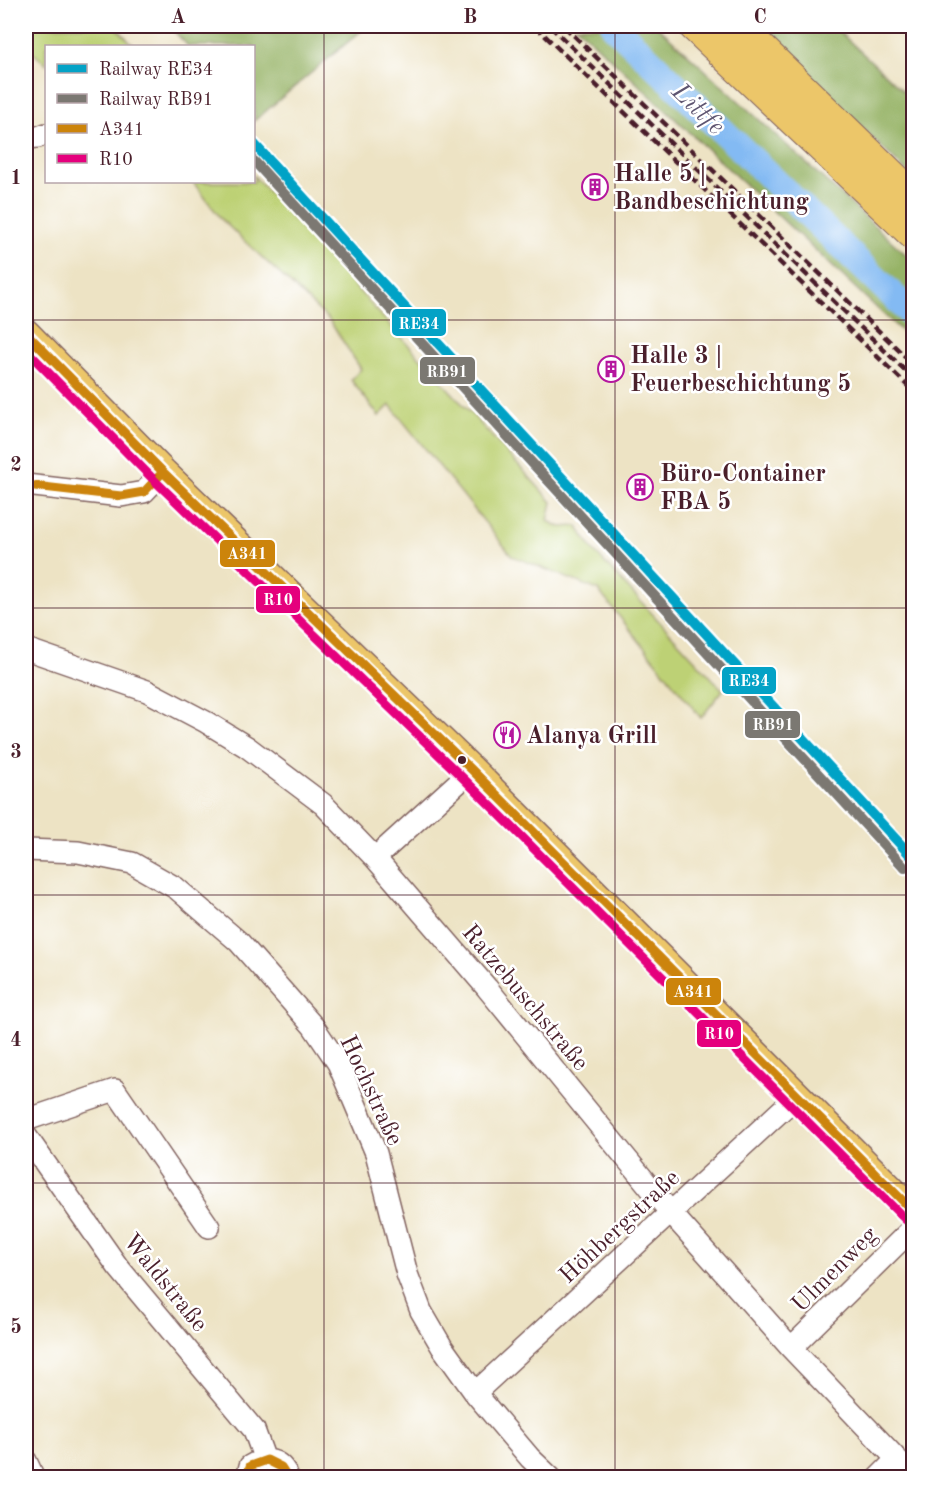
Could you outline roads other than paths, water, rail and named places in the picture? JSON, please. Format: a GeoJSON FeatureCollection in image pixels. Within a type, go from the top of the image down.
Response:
{"type":"FeatureCollection","features":[{"type":"Feature","properties":{"kind":"highway"},"geometry":{"type":"LineString","coordinates":[[695,26],[914,234]]}},
{"type":"Feature","properties":{"kind":"highway"},"geometry":{"type":"LineString","coordinates":[[737,26],[914,198]]}},
{"type":"Feature","properties":{"kind":"main road"},"geometry":{"type":"LineString","coordinates":[[26,333],[163,472],[472,770],[914,1212]]}},
{"type":"Feature","properties":{"kind":"street"},"geometry":{"type":"LineString","coordinates":[[26,138],[45,134]]}},
{"type":"Feature","properties":{"kind":"street"},"geometry":{"type":"LineString","coordinates":[[26,484],[121,496],[144,492],[163,472]]}},
{"type":"Feature","properties":{"kind":"street","name":"Ratzebuschstraße"},"geometry":{"type":"LineString","coordinates":[[26,649],[147,691],[247,747],[323,804],[375,858],[487,988],[672,1213],[798,1341],[914,1477]]}},
{"type":"Feature","properties":{"kind":"street"},"geometry":{"type":"LineString","coordinates":[[375,858],[472,770]]}},
{"type":"Feature","properties":{"kind":"street","name":"Hochstraße"},"geometry":{"type":"LineString","coordinates":[[26,849],[78,852],[132,863],[177,888],[239,942],[313,1026],[338,1064],[375,1153],[407,1274],[421,1311],[442,1347],[475,1393],[544,1475]]}},
{"type":"Feature","properties":{"kind":"street"},"geometry":{"type":"LineString","coordinates":[[26,1120],[115,1090],[208,1227]]}},
{"type":"Feature","properties":{"kind":"street","name":"Höhbergstraße"},"geometry":{"type":"LineString","coordinates":[[475,1393],[797,1096]]}},
{"type":"Feature","properties":{"kind":"street","name":"Waldstraße"},"geometry":{"type":"LineString","coordinates":[[26,1136],[118,1266],[254,1430],[265,1460]]}},
{"type":"Feature","properties":{"kind":"street","name":"Ulmenweg"},"geometry":{"type":"LineString","coordinates":[[798,1341],[914,1227]]}},
{"type":"Feature","properties":{"kind":"street"},"geometry":{"type":"LineString","coordinates":[[878,1478],[897,1459]]}},
{"type":"Feature","properties":{"kind":"street"},"geometry":{"type":"LineString","coordinates":[[245,1477],[250,1466],[271,1460],[280,1464],[288,1478]]}},
{"type":"Feature","properties":{"kind":"street"},"geometry":{"type":"LineString","coordinates":[[26,1461],[34,1478]]}},
{"type":"Feature","properties":{"kind":"waterway","name":"Littfe"},"geometry":{"type":"LineString","coordinates":[[614,26],[914,316]]}},
{"type":"Feature","properties":{"kind":"railway"},"geometry":{"type":"LineString","coordinates":[[535,26],[914,392]]}},
{"type":"Feature","properties":{"kind":"railway"},"geometry":{"type":"LineString","coordinates":[[550,26],[914,379]]}},
{"type":"Feature","properties":{"kind":"railway"},"geometry":{"type":"LineString","coordinates":[[564,26],[914,365]]}},
{"type":"Feature","properties":{"kind":"rail line","name":"RE34"},"geometry":{"type":"LineString","coordinates":[[255,145],[914,859]]}},
{"type":"Feature","properties":{"kind":"rail line","name":"RB91"},"geometry":{"type":"LineString","coordinates":[[255,162],[905,868]]}},
{"type":"Feature","properties":{"kind":"place","name":"Halle 5 | Bandbeschichtung"},"geometry":{"type":"Point","coordinates":[595,187]}},
{"type":"Feature","properties":{"kind":"place","name":"Halle 3 | Feuerbeschichtung 5"},"geometry":{"type":"Point","coordinates":[611,369]}},
{"type":"Feature","properties":{"kind":"place","name":"Büro-Container FBA 5"},"geometry":{"type":"Point","coordinates":[640,487]}},
{"type":"Feature","properties":{"kind":"place","name":"Alanya Grill"},"geometry":{"type":"Point","coordinates":[507,735]}}]}
